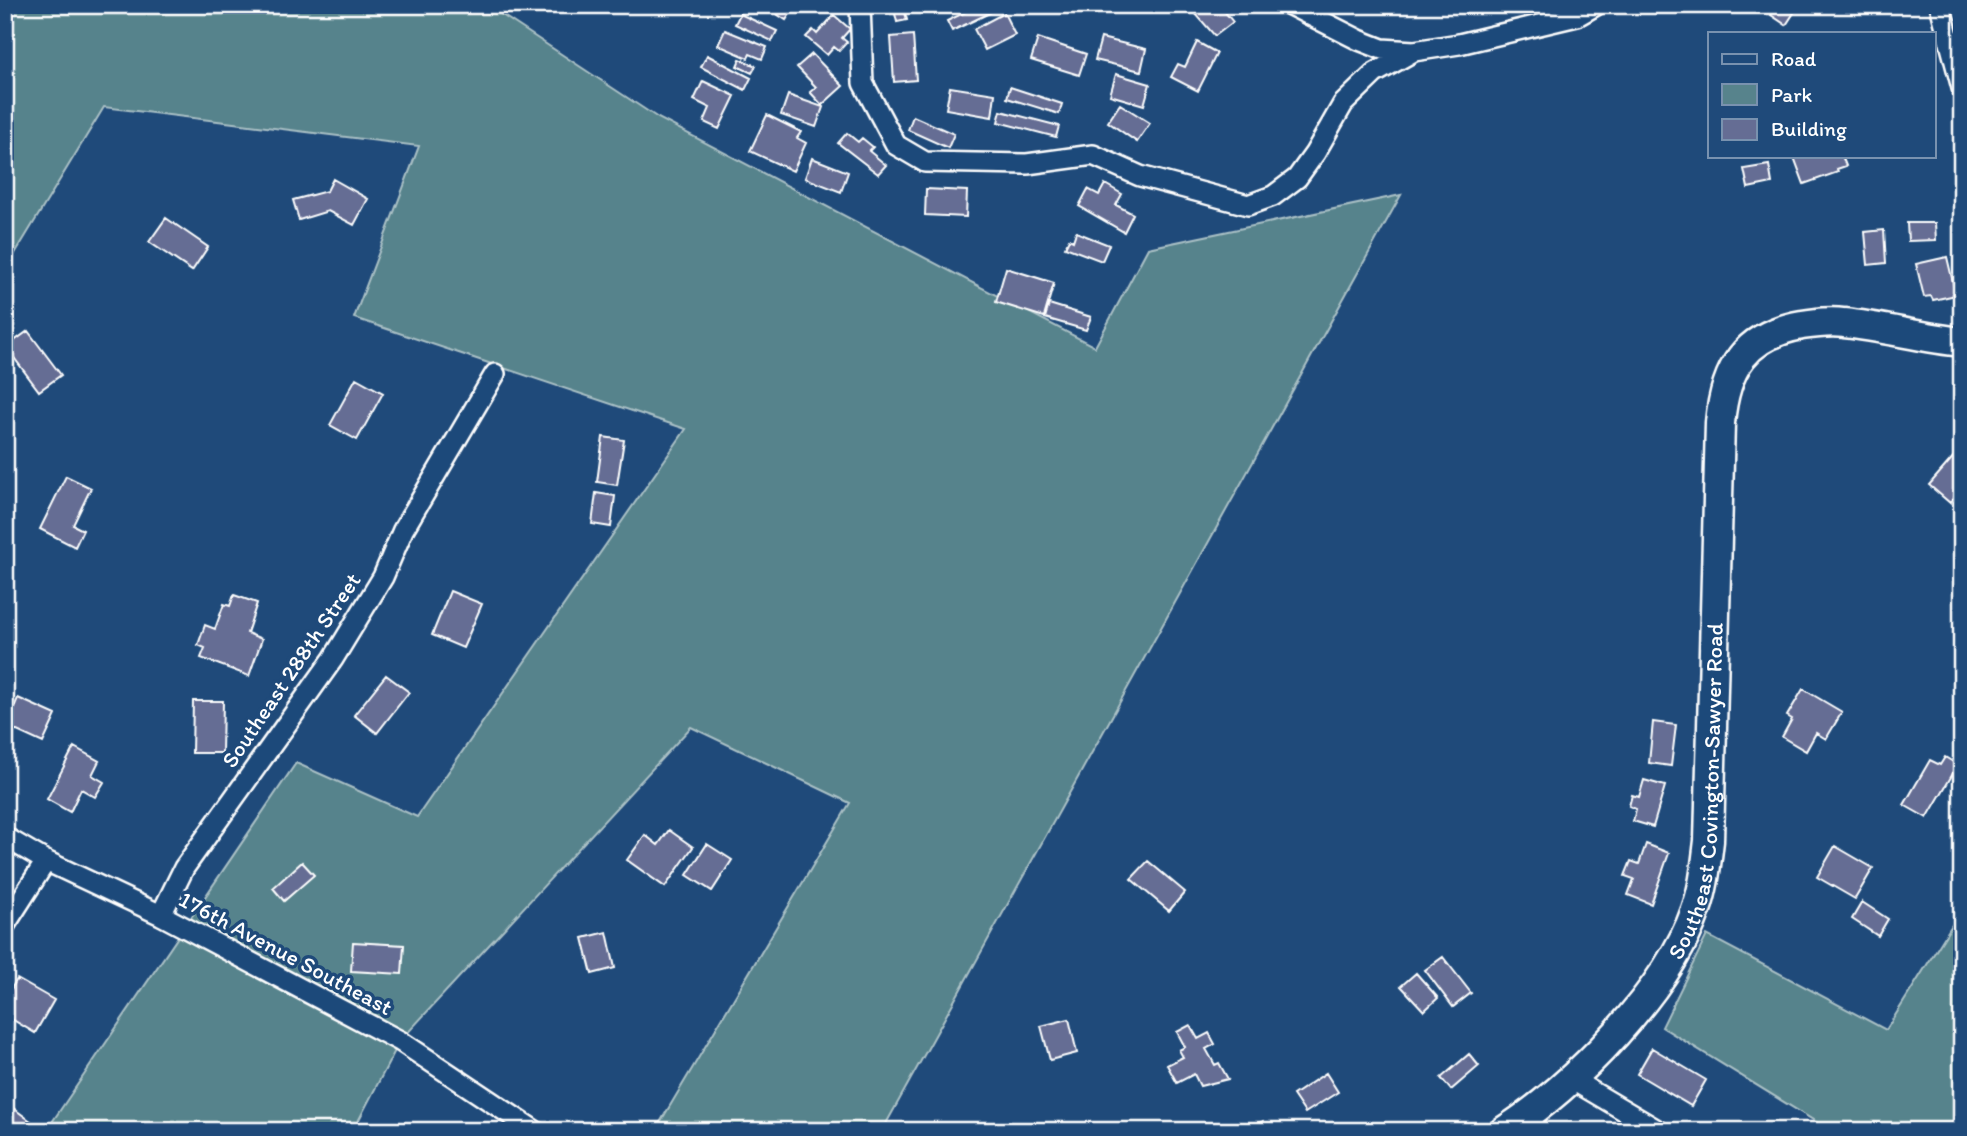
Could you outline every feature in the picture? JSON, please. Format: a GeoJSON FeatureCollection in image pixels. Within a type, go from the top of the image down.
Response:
{"type":"FeatureCollection","features":[{"type":"Feature","properties":{"kind":"street"},"geometry":{"type":"LineString","coordinates":[[860,5],[863,83],[895,145],[925,162],[1027,164],[1093,155],[1140,176],[1248,205],[1273,196],[1297,178],[1343,104],[1375,73],[1414,51]]}},
{"type":"Feature","properties":{"kind":"street"},"geometry":{"type":"LineString","coordinates":[[1290,5],[1382,49],[1414,51],[1459,44],[1577,16],[1596,5]]}},
{"type":"Feature","properties":{"kind":"street"},"geometry":{"type":"LineString","coordinates":[[1940,5],[1962,88]]}},
{"type":"Feature","properties":{"kind":"street","name":"Southeast Covington-Sawyer Road"},"geometry":{"type":"LineString","coordinates":[[1504,1131],[1540,1106],[1571,1079],[1630,1017],[1671,961],[1696,911],[1706,870],[1714,724],[1720,423],[1728,381],[1736,365],[1750,348],[1765,336],[1781,329],[1818,323],[1843,322],[1923,338],[1962,342]]}},
{"type":"Feature","properties":{"kind":"street","name":"Southeast 288th Street"},"geometry":{"type":"LineString","coordinates":[[161,915],[184,867],[333,659],[383,577],[402,530],[495,374]]}},
{"type":"Feature","properties":{"kind":"street","name":"176th Avenue Southeast"},"geometry":{"type":"LineString","coordinates":[[5,836],[46,861],[161,915],[400,1041],[535,1131]]}},
{"type":"Feature","properties":{"kind":"street"},"geometry":{"type":"LineString","coordinates":[[5,925],[46,861]]}},
{"type":"Feature","properties":{"kind":"street"},"geometry":{"type":"LineString","coordinates":[[1571,1079],[1659,1131]]}},
{"type":"Feature","properties":{"kind":"green space"},"geometry":{"type":"Polygon","coordinates":[[[5,5],[487,5],[658,118],[1095,347],[1148,248],[1401,195],[882,1131],[655,1131],[850,803],[691,727],[400,1041],[353,1131],[46,1131],[296,763],[417,817],[686,429],[354,318],[419,146],[104,107],[5,270],[5,5]]]}},
{"type":"Feature","properties":{"kind":"green space"},"geometry":{"type":"Polygon","coordinates":[[[1962,909],[1962,1131],[1831,1131],[1662,1027],[1707,935],[1886,1030],[1962,909]]]}},
{"type":"Feature","properties":{"kind":"building"},"geometry":{"type":"Polygon","coordinates":[[[763,5],[796,5],[786,20],[763,5]]]}},
{"type":"Feature","properties":{"kind":"building"},"geometry":{"type":"Polygon","coordinates":[[[893,5],[903,5],[907,20],[897,22],[893,5]]]}},
{"type":"Feature","properties":{"kind":"building"},"geometry":{"type":"Polygon","coordinates":[[[980,5],[996,5],[998,9],[952,31],[947,21],[980,5]]]}},
{"type":"Feature","properties":{"kind":"building"},"geometry":{"type":"Polygon","coordinates":[[[1188,5],[1233,5],[1225,12],[1233,22],[1215,36],[1188,5]]]}},
{"type":"Feature","properties":{"kind":"building"},"geometry":{"type":"Polygon","coordinates":[[[1778,5],[1799,5],[1786,25],[1771,15],[1778,5]]]}},
{"type":"Feature","properties":{"kind":"building"},"geometry":{"type":"Polygon","coordinates":[[[1004,13],[1015,35],[985,50],[974,29],[1004,13]]]}},
{"type":"Feature","properties":{"kind":"building"},"geometry":{"type":"Polygon","coordinates":[[[740,14],[777,31],[772,41],[735,24],[740,14]]]}},
{"type":"Feature","properties":{"kind":"building"},"geometry":{"type":"Polygon","coordinates":[[[834,15],[850,29],[842,38],[847,42],[839,51],[834,47],[827,55],[806,37],[813,30],[817,34],[834,15]]]}},
{"type":"Feature","properties":{"kind":"building"},"geometry":{"type":"Polygon","coordinates":[[[725,30],[767,47],[762,59],[750,54],[748,58],[718,45],[725,30]]]}},
{"type":"Feature","properties":{"kind":"building"},"geometry":{"type":"Polygon","coordinates":[[[913,35],[916,80],[894,82],[891,37],[913,35]]]}},
{"type":"Feature","properties":{"kind":"building"},"geometry":{"type":"Polygon","coordinates":[[[1038,38],[1086,54],[1079,75],[1031,60],[1038,38]]]}},
{"type":"Feature","properties":{"kind":"building"},"geometry":{"type":"Polygon","coordinates":[[[1101,38],[1146,49],[1141,71],[1095,60],[1101,38]]]}},
{"type":"Feature","properties":{"kind":"building"},"geometry":{"type":"Polygon","coordinates":[[[1197,42],[1217,53],[1198,91],[1171,77],[1178,64],[1185,67],[1197,42]]]}},
{"type":"Feature","properties":{"kind":"building"},"geometry":{"type":"Polygon","coordinates":[[[812,54],[843,86],[822,105],[810,92],[816,87],[797,67],[812,54]]]}},
{"type":"Feature","properties":{"kind":"building"},"geometry":{"type":"Polygon","coordinates":[[[707,55],[751,78],[745,90],[701,67],[707,55]]]}},
{"type":"Feature","properties":{"kind":"building"},"geometry":{"type":"Polygon","coordinates":[[[740,59],[756,66],[752,73],[737,66],[740,59]]]}},
{"type":"Feature","properties":{"kind":"building"},"geometry":{"type":"Polygon","coordinates":[[[1116,74],[1150,84],[1144,105],[1110,95],[1116,74]]]}},
{"type":"Feature","properties":{"kind":"building"},"geometry":{"type":"Polygon","coordinates":[[[703,81],[735,96],[719,129],[704,122],[710,108],[694,100],[703,81]]]}},
{"type":"Feature","properties":{"kind":"building"},"geometry":{"type":"Polygon","coordinates":[[[950,87],[995,94],[992,117],[946,109],[950,87]]]}},
{"type":"Feature","properties":{"kind":"building"},"geometry":{"type":"Polygon","coordinates":[[[1010,87],[1062,104],[1059,114],[1007,98],[1010,87]]]}},
{"type":"Feature","properties":{"kind":"building"},"geometry":{"type":"Polygon","coordinates":[[[788,95],[823,107],[816,127],[781,115],[788,95]]]}},
{"type":"Feature","properties":{"kind":"building"},"geometry":{"type":"Polygon","coordinates":[[[1120,104],[1150,123],[1137,142],[1108,122],[1120,104]]]}},
{"type":"Feature","properties":{"kind":"building"},"geometry":{"type":"Polygon","coordinates":[[[1001,111],[1059,126],[1056,137],[998,122],[1001,111]]]}},
{"type":"Feature","properties":{"kind":"building"},"geometry":{"type":"Polygon","coordinates":[[[767,115],[801,132],[797,138],[806,143],[793,171],[750,151],[767,115]]]}},
{"type":"Feature","properties":{"kind":"building"},"geometry":{"type":"Polygon","coordinates":[[[913,116],[954,134],[948,148],[908,130],[913,116]]]}},
{"type":"Feature","properties":{"kind":"building"},"geometry":{"type":"Polygon","coordinates":[[[847,133],[858,142],[862,138],[873,147],[869,151],[886,165],[878,174],[838,143],[847,133]]]}},
{"type":"Feature","properties":{"kind":"building"},"geometry":{"type":"Polygon","coordinates":[[[812,158],[848,172],[841,192],[805,178],[812,158]]]}},
{"type":"Feature","properties":{"kind":"building"},"geometry":{"type":"Polygon","coordinates":[[[1794,158],[1843,158],[1846,166],[1837,169],[1838,172],[1804,184],[1794,158]]]}},
{"type":"Feature","properties":{"kind":"building"},"geometry":{"type":"Polygon","coordinates":[[[1769,165],[1772,183],[1748,188],[1744,169],[1769,165]]]}},
{"type":"Feature","properties":{"kind":"building"},"geometry":{"type":"Polygon","coordinates":[[[333,179],[368,199],[354,225],[328,211],[299,220],[293,200],[327,191],[333,179]]]}},
{"type":"Feature","properties":{"kind":"building"},"geometry":{"type":"Polygon","coordinates":[[[1105,184],[1122,194],[1116,205],[1133,214],[1124,232],[1079,206],[1088,189],[1099,195],[1105,184]]]}},
{"type":"Feature","properties":{"kind":"building"},"geometry":{"type":"Polygon","coordinates":[[[926,189],[967,191],[966,217],[925,215],[926,189]]]}},
{"type":"Feature","properties":{"kind":"building"},"geometry":{"type":"Polygon","coordinates":[[[166,218],[208,247],[192,271],[149,242],[166,218]]]}},
{"type":"Feature","properties":{"kind":"building"},"geometry":{"type":"Polygon","coordinates":[[[1907,223],[1935,223],[1936,240],[1908,241],[1907,223]]]}},
{"type":"Feature","properties":{"kind":"building"},"geometry":{"type":"Polygon","coordinates":[[[1884,230],[1886,263],[1868,265],[1865,232],[1884,230]]]}},
{"type":"Feature","properties":{"kind":"building"},"geometry":{"type":"Polygon","coordinates":[[[1076,232],[1109,245],[1102,261],[1065,247],[1069,239],[1073,241],[1076,232]]]}},
{"type":"Feature","properties":{"kind":"building"},"geometry":{"type":"Polygon","coordinates":[[[1947,257],[1956,295],[1933,300],[1931,296],[1924,297],[1916,264],[1947,257]]]}},
{"type":"Feature","properties":{"kind":"building"},"geometry":{"type":"Polygon","coordinates":[[[1006,268],[1054,283],[1044,317],[996,302],[1006,268]]]}},
{"type":"Feature","properties":{"kind":"building"},"geometry":{"type":"Polygon","coordinates":[[[1049,304],[1091,317],[1086,330],[1045,318],[1049,304]]]}},
{"type":"Feature","properties":{"kind":"building"},"geometry":{"type":"Polygon","coordinates":[[[28,331],[61,375],[39,391],[6,347],[28,331]]]}},
{"type":"Feature","properties":{"kind":"building"},"geometry":{"type":"Polygon","coordinates":[[[356,378],[383,393],[357,440],[330,425],[356,378]]]}},
{"type":"Feature","properties":{"kind":"building"},"geometry":{"type":"Polygon","coordinates":[[[603,437],[624,440],[617,485],[597,482],[603,437]]]}},
{"type":"Feature","properties":{"kind":"building"},"geometry":{"type":"Polygon","coordinates":[[[1962,447],[1962,489],[1950,503],[1929,485],[1962,447]]]}},
{"type":"Feature","properties":{"kind":"building"},"geometry":{"type":"Polygon","coordinates":[[[66,476],[91,488],[73,525],[83,530],[75,547],[40,529],[66,476]]]}},
{"type":"Feature","properties":{"kind":"building"},"geometry":{"type":"Polygon","coordinates":[[[596,493],[615,496],[611,527],[592,524],[596,493]]]}},
{"type":"Feature","properties":{"kind":"building"},"geometry":{"type":"Polygon","coordinates":[[[450,591],[482,604],[463,648],[432,635],[450,591]]]}},
{"type":"Feature","properties":{"kind":"building"},"geometry":{"type":"Polygon","coordinates":[[[234,595],[257,603],[247,633],[262,639],[249,676],[201,658],[205,648],[198,645],[205,625],[215,629],[224,604],[230,606],[234,595]]]}},
{"type":"Feature","properties":{"kind":"building"},"geometry":{"type":"Polygon","coordinates":[[[386,675],[409,692],[377,733],[354,715],[386,675]]]}},
{"type":"Feature","properties":{"kind":"building"},"geometry":{"type":"Polygon","coordinates":[[[1803,689],[1842,712],[1826,739],[1816,733],[1806,751],[1782,737],[1792,719],[1787,716],[1803,689]]]}},
{"type":"Feature","properties":{"kind":"building"},"geometry":{"type":"Polygon","coordinates":[[[18,698],[56,715],[43,743],[6,726],[18,698]]]}},
{"type":"Feature","properties":{"kind":"building"},"geometry":{"type":"Polygon","coordinates":[[[193,701],[223,701],[222,753],[192,753],[193,701]]]}},
{"type":"Feature","properties":{"kind":"building"},"geometry":{"type":"Polygon","coordinates":[[[1653,722],[1676,725],[1671,766],[1649,763],[1653,722]]]}},
{"type":"Feature","properties":{"kind":"building"},"geometry":{"type":"Polygon","coordinates":[[[74,747],[99,761],[92,775],[104,782],[95,797],[81,789],[70,812],[47,799],[74,747]]]}},
{"type":"Feature","properties":{"kind":"building"},"geometry":{"type":"Polygon","coordinates":[[[1945,757],[1958,765],[1927,818],[1904,805],[1930,760],[1940,765],[1945,757]]]}},
{"type":"Feature","properties":{"kind":"building"},"geometry":{"type":"Polygon","coordinates":[[[1644,780],[1665,786],[1653,827],[1633,821],[1636,809],[1629,806],[1632,795],[1639,797],[1644,780]]]}},
{"type":"Feature","properties":{"kind":"building"},"geometry":{"type":"Polygon","coordinates":[[[669,830],[693,847],[665,887],[627,860],[645,835],[658,845],[669,830]]]}},
{"type":"Feature","properties":{"kind":"building"},"geometry":{"type":"Polygon","coordinates":[[[707,844],[732,860],[712,891],[687,875],[707,844]]]}},
{"type":"Feature","properties":{"kind":"building"},"geometry":{"type":"Polygon","coordinates":[[[1646,844],[1669,853],[1651,904],[1628,895],[1634,879],[1625,876],[1631,861],[1639,864],[1646,844]]]}},
{"type":"Feature","properties":{"kind":"building"},"geometry":{"type":"Polygon","coordinates":[[[1835,846],[1873,868],[1855,899],[1817,877],[1835,846]]]}},
{"type":"Feature","properties":{"kind":"building"},"geometry":{"type":"Polygon","coordinates":[[[1148,861],[1185,892],[1169,911],[1131,879],[1148,861]]]}},
{"type":"Feature","properties":{"kind":"building"},"geometry":{"type":"Polygon","coordinates":[[[302,862],[314,875],[284,901],[273,888],[302,862]]]}},
{"type":"Feature","properties":{"kind":"building"},"geometry":{"type":"Polygon","coordinates":[[[1862,902],[1888,919],[1878,936],[1852,919],[1862,902]]]}},
{"type":"Feature","properties":{"kind":"building"},"geometry":{"type":"Polygon","coordinates":[[[607,932],[615,968],[592,974],[583,938],[607,932]]]}},
{"type":"Feature","properties":{"kind":"building"},"geometry":{"type":"Polygon","coordinates":[[[353,942],[404,945],[402,974],[351,971],[353,942]]]}},
{"type":"Feature","properties":{"kind":"building"},"geometry":{"type":"Polygon","coordinates":[[[1443,957],[1471,993],[1453,1007],[1425,970],[1443,957]]]}},
{"type":"Feature","properties":{"kind":"building"},"geometry":{"type":"Polygon","coordinates":[[[1416,973],[1438,998],[1424,1011],[1401,986],[1416,973]]]}},
{"type":"Feature","properties":{"kind":"building"},"geometry":{"type":"Polygon","coordinates":[[[17,979],[54,1000],[35,1033],[5,1015],[5,999],[17,979]]]}},
{"type":"Feature","properties":{"kind":"building"},"geometry":{"type":"Polygon","coordinates":[[[1069,1019],[1077,1053],[1050,1060],[1041,1026],[1069,1019]]]}},
{"type":"Feature","properties":{"kind":"building"},"geometry":{"type":"Polygon","coordinates":[[[1190,1025],[1198,1039],[1209,1033],[1215,1044],[1206,1049],[1215,1065],[1219,1063],[1228,1079],[1200,1086],[1194,1074],[1177,1083],[1167,1065],[1183,1057],[1179,1050],[1185,1047],[1177,1032],[1190,1025]]]}},
{"type":"Feature","properties":{"kind":"building"},"geometry":{"type":"Polygon","coordinates":[[[1652,1048],[1706,1080],[1691,1106],[1637,1074],[1652,1048]]]}},
{"type":"Feature","properties":{"kind":"building"},"geometry":{"type":"Polygon","coordinates":[[[1469,1054],[1479,1066],[1451,1090],[1441,1078],[1469,1054]]]}},
{"type":"Feature","properties":{"kind":"building"},"geometry":{"type":"Polygon","coordinates":[[[1326,1073],[1338,1092],[1305,1113],[1293,1095],[1326,1073]]]}},
{"type":"Feature","properties":{"kind":"building"},"geometry":{"type":"Polygon","coordinates":[[[5,1102],[32,1122],[26,1131],[5,1131],[5,1102]]]}},
{"type":"Feature","properties":{"kind":"building"},"geometry":{"type":"Polygon","coordinates":[[[1263,1121],[1269,1131],[1245,1131],[1263,1121]]]}}]}
